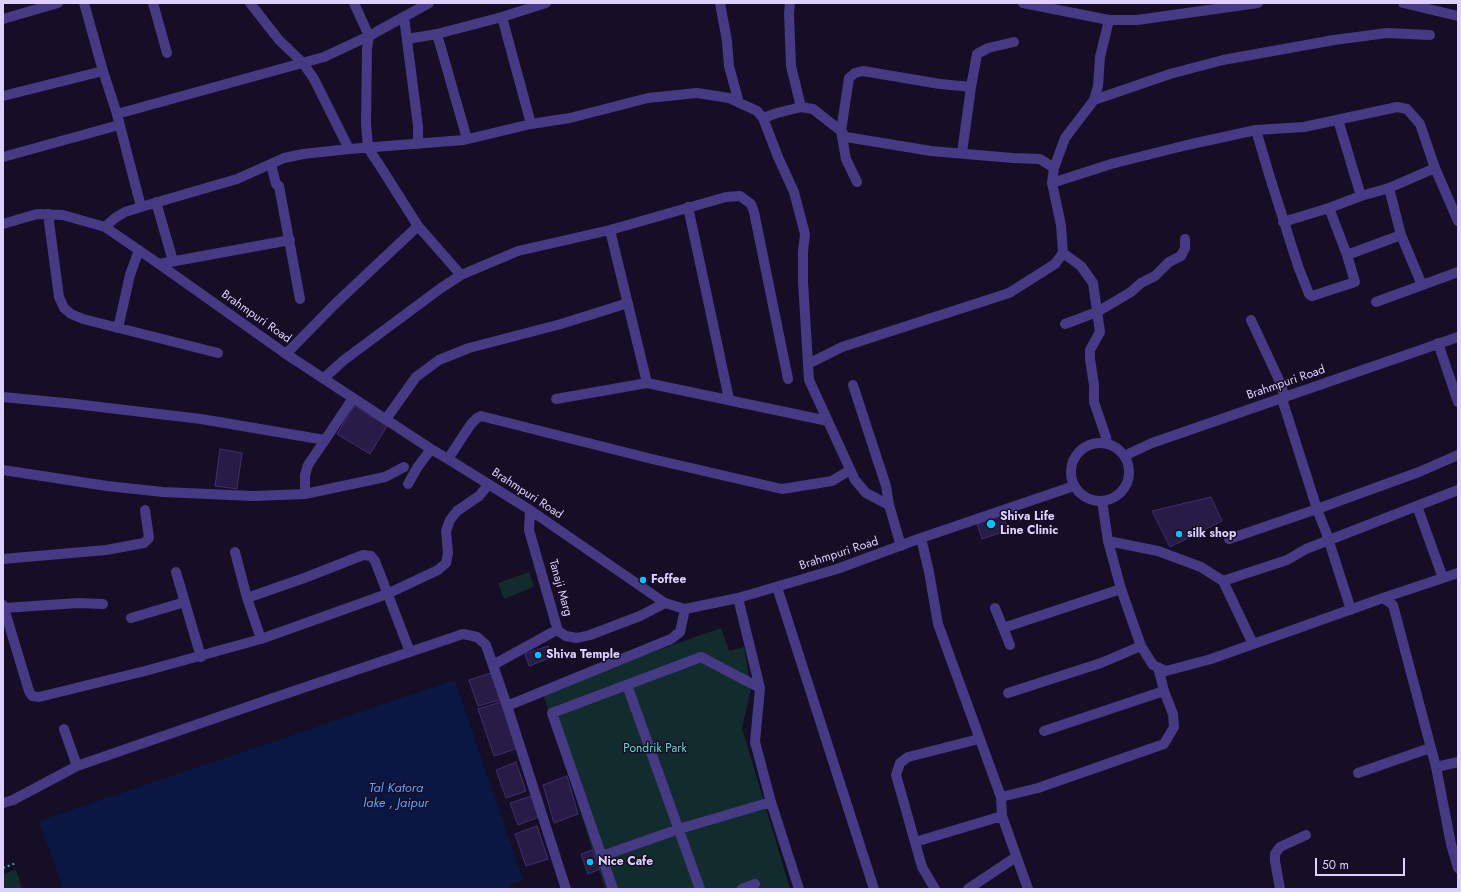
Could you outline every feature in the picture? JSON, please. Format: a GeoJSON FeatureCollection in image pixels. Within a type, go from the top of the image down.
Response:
{"type":"FeatureCollection","features":[{"type":"Feature","properties":{"kind":"street"},"geometry":{"type":"LineString","coordinates":[[84,3],[102,71],[117,114],[141,207]]}},
{"type":"Feature","properties":{"kind":"street"},"geometry":{"type":"LineString","coordinates":[[152,3],[167,53]]}},
{"type":"Feature","properties":{"kind":"street"},"geometry":{"type":"LineString","coordinates":[[250,3],[279,40],[303,63],[314,79],[349,149]]}},
{"type":"Feature","properties":{"kind":"street"},"geometry":{"type":"LineString","coordinates":[[354,3],[369,36],[367,49],[366,124],[368,148],[418,226],[461,275]]}},
{"type":"Feature","properties":{"kind":"street"},"geometry":{"type":"LineString","coordinates":[[117,114],[324,57],[369,36],[426,3]]}},
{"type":"Feature","properties":{"kind":"street"},"geometry":{"type":"LineString","coordinates":[[407,39],[438,34],[502,17],[546,3]]}},
{"type":"Feature","properties":{"kind":"street"},"geometry":{"type":"LineString","coordinates":[[720,3],[727,41],[729,66],[739,103]]}},
{"type":"Feature","properties":{"kind":"street"},"geometry":{"type":"LineString","coordinates":[[790,3],[791,66],[801,107]]}},
{"type":"Feature","properties":{"kind":"street"},"geometry":{"type":"LineString","coordinates":[[1023,3],[1109,20],[1137,20],[1258,3]]}},
{"type":"Feature","properties":{"kind":"street"},"geometry":{"type":"LineString","coordinates":[[1403,3],[1458,16]]}},
{"type":"Feature","properties":{"kind":"street"},"geometry":{"type":"LineString","coordinates":[[3,19],[52,4]]}},
{"type":"Feature","properties":{"kind":"street"},"geometry":{"type":"LineString","coordinates":[[404,17],[418,126],[418,144]]}},
{"type":"Feature","properties":{"kind":"street"},"geometry":{"type":"LineString","coordinates":[[502,17],[531,124]]}},
{"type":"Feature","properties":{"kind":"street"},"geometry":{"type":"LineString","coordinates":[[808,364],[842,347],[1009,292],[1055,264],[1063,253],[1061,225],[1052,183],[1054,168],[1065,138],[1094,100],[1098,86],[1100,57],[1109,20]]}},
{"type":"Feature","properties":{"kind":"street"},"geometry":{"type":"LineString","coordinates":[[1094,100],[1170,74],[1223,60],[1334,40],[1387,33],[1430,35]]}},
{"type":"Feature","properties":{"kind":"street"},"geometry":{"type":"LineString","coordinates":[[438,34],[467,139]]}},
{"type":"Feature","properties":{"kind":"street"},"geometry":{"type":"LineString","coordinates":[[962,153],[977,54],[988,48],[1014,42]]}},
{"type":"Feature","properties":{"kind":"street"},"geometry":{"type":"LineString","coordinates":[[3,96],[102,71]]}},
{"type":"Feature","properties":{"kind":"street"},"geometry":{"type":"LineString","coordinates":[[857,182],[846,158],[841,130],[849,78],[855,73],[863,71],[940,84],[971,87]]}},
{"type":"Feature","properties":{"kind":"street"},"geometry":{"type":"LineString","coordinates":[[104,227],[115,218],[141,207],[237,179],[284,158],[303,154],[467,139],[531,124],[570,118],[648,98],[697,92],[730,98],[757,111],[763,118],[778,157],[794,192],[805,234],[803,252],[809,380],[855,480],[866,493],[889,505]]}},
{"type":"Feature","properties":{"kind":"street"},"geometry":{"type":"LineString","coordinates":[[763,118],[777,112],[801,107],[813,109],[841,130],[846,137],[931,151],[1040,159],[1054,168]]}},
{"type":"Feature","properties":{"kind":"street"},"geometry":{"type":"LineString","coordinates":[[1052,183],[1111,164],[1256,130],[1304,127],[1397,107],[1407,109],[1420,124],[1435,168],[1458,221]]}},
{"type":"Feature","properties":{"kind":"street"},"geometry":{"type":"LineString","coordinates":[[1338,120],[1361,196]]}},
{"type":"Feature","properties":{"kind":"street"},"geometry":{"type":"LineString","coordinates":[[3,157],[119,125]]}},
{"type":"Feature","properties":{"kind":"street"},"geometry":{"type":"LineString","coordinates":[[1256,130],[1283,222],[1298,266],[1309,294],[1312,296],[1355,282],[1348,255],[1329,208]]}},
{"type":"Feature","properties":{"kind":"street"},"geometry":{"type":"LineString","coordinates":[[271,164],[276,184],[279,186],[300,299]]}},
{"type":"Feature","properties":{"kind":"street"},"geometry":{"type":"LineString","coordinates":[[1283,222],[1389,188],[1435,168]]}},
{"type":"Feature","properties":{"kind":"street"},"geometry":{"type":"LineString","coordinates":[[1389,188],[1401,235],[1422,285]]}},
{"type":"Feature","properties":{"kind":"street"},"geometry":{"type":"LineString","coordinates":[[324,378],[340,363],[441,288],[461,275],[518,251],[610,230],[726,197],[740,196],[751,204],[788,379]]}},
{"type":"Feature","properties":{"kind":"street"},"geometry":{"type":"LineString","coordinates":[[156,202],[173,262]]}},
{"type":"Feature","properties":{"kind":"street"},"geometry":{"type":"LineString","coordinates":[[688,207],[729,399]]}},
{"type":"Feature","properties":{"kind":"street","name":"Brahmpuri Road"},"geometry":{"type":"LineString","coordinates":[[3,224],[37,214],[48,214],[63,215],[104,227],[286,354],[431,449],[448,458],[530,510],[665,603],[685,609],[738,598],[837,569],[921,538],[1074,486]]}},
{"type":"Feature","properties":{"kind":"street"},"geometry":{"type":"LineString","coordinates":[[48,214],[59,297],[64,308],[71,314],[83,319],[218,353]]}},
{"type":"Feature","properties":{"kind":"street"},"geometry":{"type":"LineString","coordinates":[[286,354],[418,226]]}},
{"type":"Feature","properties":{"kind":"street"},"geometry":{"type":"LineString","coordinates":[[610,230],[647,382]]}},
{"type":"Feature","properties":{"kind":"street"},"geometry":{"type":"LineString","coordinates":[[1348,255],[1401,235]]}},
{"type":"Feature","properties":{"kind":"street"},"geometry":{"type":"LineString","coordinates":[[1065,324],[1097,312],[1131,292],[1141,283],[1155,276],[1169,262],[1181,256],[1185,248],[1185,239]]}},
{"type":"Feature","properties":{"kind":"street"},"geometry":{"type":"LineString","coordinates":[[159,264],[290,240]]}},
{"type":"Feature","properties":{"kind":"street"},"geometry":{"type":"LineString","coordinates":[[118,328],[130,275],[139,250]]}},
{"type":"Feature","properties":{"kind":"street"},"geometry":{"type":"LineString","coordinates":[[1063,253],[1081,266],[1093,283],[1100,332],[1090,350],[1090,359],[1094,385],[1094,402],[1107,444]]}},
{"type":"Feature","properties":{"kind":"street"},"geometry":{"type":"LineString","coordinates":[[1376,302],[1458,272]]}},
{"type":"Feature","properties":{"kind":"street"},"geometry":{"type":"LineString","coordinates":[[386,419],[416,376],[439,360],[469,348],[561,324],[628,303]]}},
{"type":"Feature","properties":{"kind":"street"},"geometry":{"type":"LineString","coordinates":[[1251,320],[1280,382],[1317,509],[1329,540],[1351,610]]}},
{"type":"Feature","properties":{"kind":"street","name":"Brahmpuri Road"},"geometry":{"type":"LineString","coordinates":[[1124,456],[1152,443],[1458,337]]}},
{"type":"Feature","properties":{"kind":"street"},"geometry":{"type":"LineString","coordinates":[[1438,343],[1458,402]]}},
{"type":"Feature","properties":{"kind":"street"},"geometry":{"type":"LineString","coordinates":[[556,399],[647,382],[729,399],[797,416],[828,421]]}},
{"type":"Feature","properties":{"kind":"street"},"geometry":{"type":"LineString","coordinates":[[853,384],[886,486],[889,505],[901,546]]}},
{"type":"Feature","properties":{"kind":"street"},"geometry":{"type":"LineString","coordinates":[[3,397],[201,419],[325,440]]}},
{"type":"Feature","properties":{"kind":"street"},"geometry":{"type":"LineString","coordinates":[[306,494],[305,475],[308,465],[353,398]]}},
{"type":"Feature","properties":{"kind":"street"},"geometry":{"type":"LineString","coordinates":[[448,458],[471,424],[481,416],[652,459],[782,489],[832,481],[850,470]]}},
{"type":"Feature","properties":{"kind":"street"},"geometry":{"type":"LineString","coordinates":[[1096,443],[1107,444],[1114,446],[1124,456],[1128,465],[1126,485],[1120,493],[1112,498],[1102,501],[1094,501],[1079,493],[1074,486],[1070,476],[1071,464],[1076,454],[1085,446],[1096,443]]}},
{"type":"Feature","properties":{"kind":"street"},"geometry":{"type":"LineString","coordinates":[[408,484],[417,468],[431,449]]}},
{"type":"Feature","properties":{"kind":"street"},"geometry":{"type":"LineString","coordinates":[[1229,539],[1419,472],[1458,455]]}},
{"type":"Feature","properties":{"kind":"street"},"geometry":{"type":"LineString","coordinates":[[3,470],[107,486],[163,492],[253,496],[306,494],[385,477],[404,467]]}},
{"type":"Feature","properties":{"kind":"street"},"geometry":{"type":"LineString","coordinates":[[103,604],[78,603],[4,607],[29,691],[32,696],[39,697],[201,657],[261,639],[387,594],[438,570],[446,563],[448,553],[446,531],[450,520],[457,511],[480,496],[489,484]]}},
{"type":"Feature","properties":{"kind":"street"},"geometry":{"type":"LineString","coordinates":[[1223,581],[1287,560],[1306,549],[1458,490]]}},
{"type":"Feature","properties":{"kind":"street"},"geometry":{"type":"LineString","coordinates":[[1102,501],[1108,541],[1121,589],[1141,646],[1153,665],[1166,671],[1211,659],[1458,573]]}},
{"type":"Feature","properties":{"kind":"street"},"geometry":{"type":"LineString","coordinates":[[1417,506],[1443,578]]}},
{"type":"Feature","properties":{"kind":"street"},"geometry":{"type":"LineString","coordinates":[[3,559],[106,550],[144,543],[149,538],[145,510]]}},
{"type":"Feature","properties":{"kind":"street","name":"Tanaji Marg"},"geometry":{"type":"LineString","coordinates":[[530,510],[529,530],[558,631],[566,636],[577,638],[590,635],[640,616],[665,603]]}},
{"type":"Feature","properties":{"kind":"street"},"geometry":{"type":"LineString","coordinates":[[921,538],[929,572],[938,624],[1001,797],[1002,816],[1028,889]]}},
{"type":"Feature","properties":{"kind":"street"},"geometry":{"type":"LineString","coordinates":[[1108,541],[1158,551],[1201,567],[1223,581],[1254,644]]}},
{"type":"Feature","properties":{"kind":"street"},"geometry":{"type":"LineString","coordinates":[[235,552],[247,598],[261,639]]}},
{"type":"Feature","properties":{"kind":"street"},"geometry":{"type":"LineString","coordinates":[[247,598],[363,555],[371,556],[375,561],[410,652]]}},
{"type":"Feature","properties":{"kind":"street"},"geometry":{"type":"LineString","coordinates":[[176,572],[201,657]]}},
{"type":"Feature","properties":{"kind":"street"},"geometry":{"type":"LineString","coordinates":[[777,587],[874,889]]}},
{"type":"Feature","properties":{"kind":"street"},"geometry":{"type":"LineString","coordinates":[[1003,628],[1121,589]]}},
{"type":"Feature","properties":{"kind":"street"},"geometry":{"type":"LineString","coordinates":[[738,598],[760,688],[755,742],[771,802],[799,889]]}},
{"type":"Feature","properties":{"kind":"street"},"geometry":{"type":"LineString","coordinates":[[1383,598],[1393,605],[1397,615],[1436,767],[1451,844],[1458,868]]}},
{"type":"Feature","properties":{"kind":"street"},"geometry":{"type":"LineString","coordinates":[[131,618],[185,602]]}},
{"type":"Feature","properties":{"kind":"street"},"geometry":{"type":"LineString","coordinates":[[995,608],[1010,646]]}},
{"type":"Feature","properties":{"kind":"street"},"geometry":{"type":"LineString","coordinates":[[507,706],[671,639],[680,632],[685,609]]}},
{"type":"Feature","properties":{"kind":"street"},"geometry":{"type":"LineString","coordinates":[[493,665],[553,632]]}},
{"type":"Feature","properties":{"kind":"street"},"geometry":{"type":"LineString","coordinates":[[3,803],[13,800],[77,766],[272,698],[463,634],[477,637],[486,645],[566,889]]}},
{"type":"Feature","properties":{"kind":"street"},"geometry":{"type":"LineString","coordinates":[[1008,693],[1101,663],[1141,646]]}},
{"type":"Feature","properties":{"kind":"street"},"geometry":{"type":"LineString","coordinates":[[613,889],[552,713],[701,657],[760,688]]}},
{"type":"Feature","properties":{"kind":"street"},"geometry":{"type":"LineString","coordinates":[[1001,797],[1038,788],[1164,744],[1174,727],[1173,714],[1164,691],[1158,668]]}},
{"type":"Feature","properties":{"kind":"street"},"geometry":{"type":"LineString","coordinates":[[627,684],[700,889]]}},
{"type":"Feature","properties":{"kind":"street"},"geometry":{"type":"LineString","coordinates":[[1044,731],[1164,691]]}},
{"type":"Feature","properties":{"kind":"street"},"geometry":{"type":"LineString","coordinates":[[64,729],[77,766]]}},
{"type":"Feature","properties":{"kind":"street"},"geometry":{"type":"LineString","coordinates":[[935,889],[922,867],[896,775],[900,763],[908,757],[979,739]]}},
{"type":"Feature","properties":{"kind":"street"},"geometry":{"type":"LineString","coordinates":[[1358,772],[1430,748]]}},
{"type":"Feature","properties":{"kind":"street"},"geometry":{"type":"LineString","coordinates":[[1436,767],[1458,762]]}},
{"type":"Feature","properties":{"kind":"street"},"geometry":{"type":"LineString","coordinates":[[602,856],[679,829],[771,802]]}},
{"type":"Feature","properties":{"kind":"street"},"geometry":{"type":"LineString","coordinates":[[915,842],[1002,816]]}},
{"type":"Feature","properties":{"kind":"street"},"geometry":{"type":"LineString","coordinates":[[1278,888],[1275,854],[1280,847],[1306,835]]}},
{"type":"Feature","properties":{"kind":"street"},"geometry":{"type":"LineString","coordinates":[[968,889],[1016,857]]}},
{"type":"Feature","properties":{"kind":"street"},"geometry":{"type":"LineString","coordinates":[[742,889],[754,884]]}},
{"type":"Feature","properties":{"kind":"path"},"geometry":{"type":"LineString","coordinates":[[3,868],[16,863]]}},
{"type":"Feature","properties":{"kind":"green space"},"geometry":{"type":"Polygon","coordinates":[[[529,572],[534,587],[504,599],[498,583],[529,572]]]}},
{"type":"Feature","properties":{"kind":"green space","name":"Pondrik Park"},"geometry":{"type":"Polygon","coordinates":[[[721,628],[729,651],[744,647],[751,689],[742,728],[790,889],[605,889],[542,691],[721,628]]]}},
{"type":"Feature","properties":{"kind":"green space"},"geometry":{"type":"Polygon","coordinates":[[[16,870],[22,889],[3,889],[3,874],[16,870]]]}},
{"type":"Feature","properties":{"kind":"water","name":"Tal Katora lake , Jaipur"},"geometry":{"type":"Polygon","coordinates":[[[455,680],[526,889],[63,889],[39,821],[455,680]]]}},
{"type":"Feature","properties":{"kind":"pier"},"geometry":{"type":"Polygon","coordinates":[[[523,880],[526,889],[511,889],[509,885],[523,880]]]}},
{"type":"Feature","properties":{"kind":"building"},"geometry":{"type":"Polygon","coordinates":[[[354,406],[387,426],[370,454],[337,434],[354,406]]]}},
{"type":"Feature","properties":{"kind":"building"},"geometry":{"type":"Polygon","coordinates":[[[220,449],[242,453],[237,489],[215,486],[220,449]]]}},
{"type":"Feature","properties":{"kind":"building","name":"silk shop"},"geometry":{"type":"Polygon","coordinates":[[[1211,497],[1222,521],[1170,547],[1152,511],[1211,497]]]}},
{"type":"Feature","properties":{"kind":"building"},"geometry":{"type":"Polygon","coordinates":[[[1002,511],[1008,530],[982,539],[976,520],[1002,511]]]}},
{"type":"Feature","properties":{"kind":"building","name":"Shiva Temple"},"geometry":{"type":"Polygon","coordinates":[[[548,646],[552,657],[529,666],[525,654],[548,646]]]}},
{"type":"Feature","properties":{"kind":"building"},"geometry":{"type":"Polygon","coordinates":[[[491,673],[500,700],[478,706],[469,680],[491,673]]]}},
{"type":"Feature","properties":{"kind":"building"},"geometry":{"type":"Polygon","coordinates":[[[501,702],[518,748],[494,756],[478,709],[501,702]]]}},
{"type":"Feature","properties":{"kind":"building"},"geometry":{"type":"Polygon","coordinates":[[[516,762],[526,791],[506,798],[496,770],[516,762]]]}},
{"type":"Feature","properties":{"kind":"building"},"geometry":{"type":"Polygon","coordinates":[[[567,776],[578,814],[554,823],[543,785],[567,776]]]}},
{"type":"Feature","properties":{"kind":"building"},"geometry":{"type":"Polygon","coordinates":[[[531,796],[539,817],[518,825],[510,803],[531,796]]]}},
{"type":"Feature","properties":{"kind":"building"},"geometry":{"type":"Polygon","coordinates":[[[537,826],[548,859],[526,866],[515,834],[537,826]]]}},
{"type":"Feature","properties":{"kind":"building","name":"Nice Cafe"},"geometry":{"type":"Polygon","coordinates":[[[592,850],[600,869],[588,874],[581,854],[592,850]]]}},
{"type":"Feature","properties":{"kind":"place","name":"Shiva Life Line Clinic"},"geometry":{"type":"Point","coordinates":[991,524]}},
{"type":"Feature","properties":{"kind":"place","name":"silk shop"},"geometry":{"type":"Point","coordinates":[1179,534]}},
{"type":"Feature","properties":{"kind":"place","name":"Foffee"},"geometry":{"type":"Point","coordinates":[643,580]}},
{"type":"Feature","properties":{"kind":"place","name":"Shiva Temple"},"geometry":{"type":"Point","coordinates":[538,655]}},
{"type":"Feature","properties":{"kind":"place","name":"Nice Cafe"},"geometry":{"type":"Point","coordinates":[590,862]}}]}
